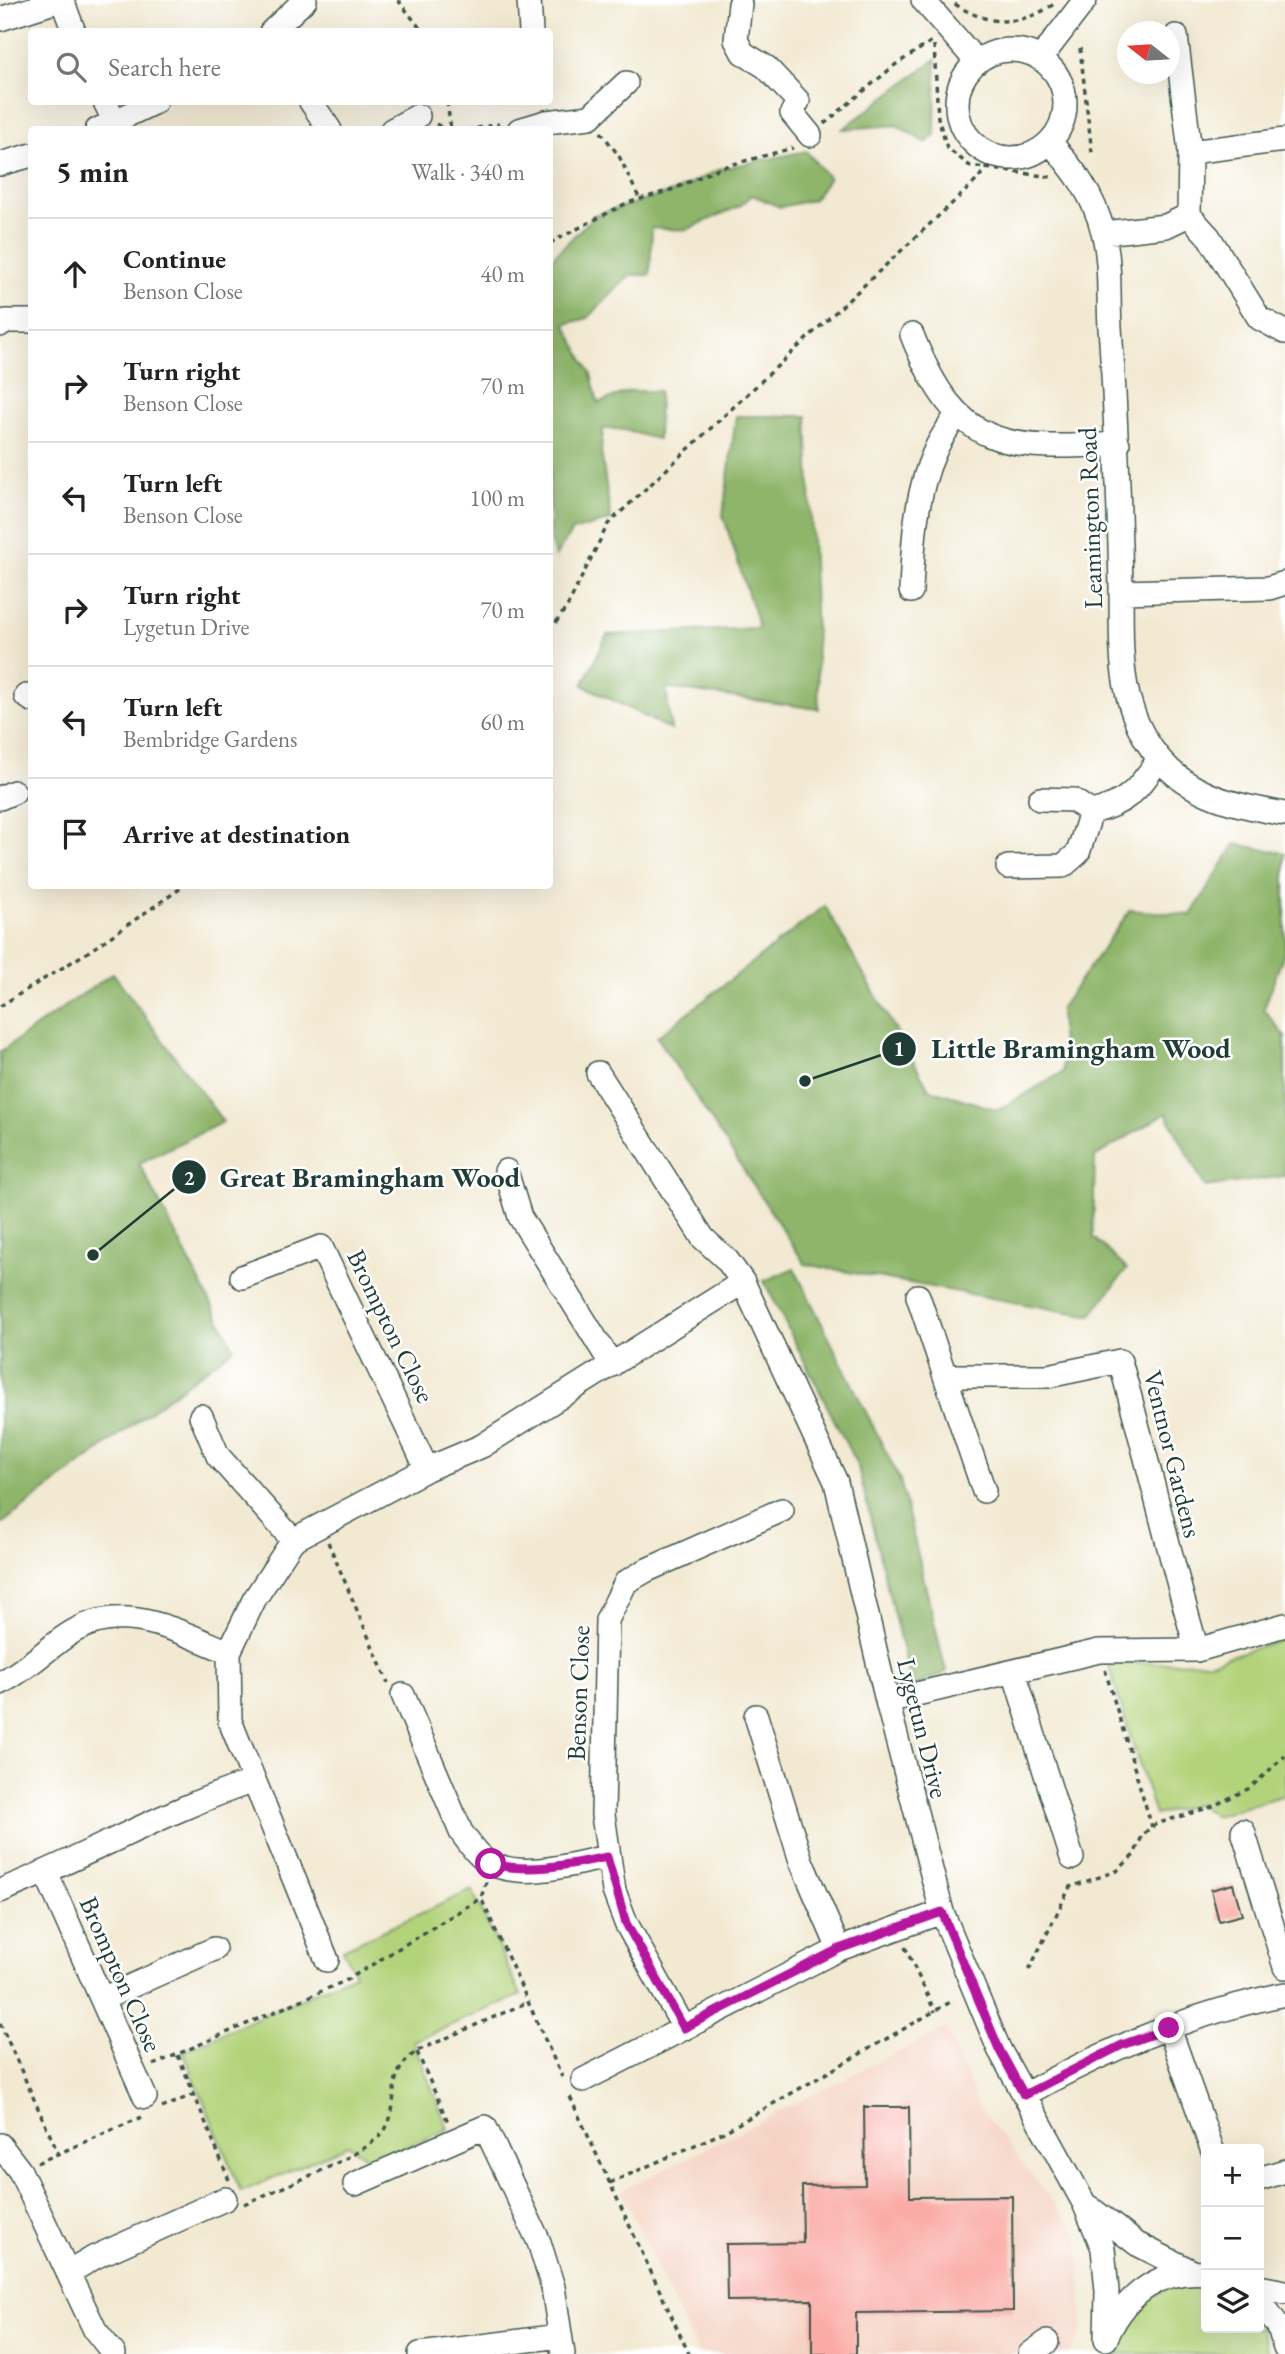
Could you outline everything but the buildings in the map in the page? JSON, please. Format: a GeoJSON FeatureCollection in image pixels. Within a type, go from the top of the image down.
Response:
{"type":"FeatureCollection","features":[{"type":"Feature","properties":{"kind":"street"},"geometry":{"type":"LineString","coordinates":[[0,19],[61,0],[72,28]]}},
{"type":"Feature","properties":{"kind":"street"},"geometry":{"type":"LineString","coordinates":[[275,28],[305,0]]}},
{"type":"Feature","properties":{"kind":"street"},"geometry":{"type":"LineString","coordinates":[[529,0],[531,28]]}},
{"type":"Feature","properties":{"kind":"street"},"geometry":{"type":"LineString","coordinates":[[923,0],[977,62]]}},
{"type":"Feature","properties":{"kind":"street"},"geometry":{"type":"LineString","coordinates":[[1040,59],[1085,0]]}},
{"type":"Feature","properties":{"kind":"street"},"geometry":{"type":"LineString","coordinates":[[743,1],[736,40],[743,53],[766,67],[798,101],[792,113],[810,135]]}},
{"type":"Feature","properties":{"kind":"street"},"geometry":{"type":"LineString","coordinates":[[1008,50],[1024,52],[1040,59],[1060,82],[1065,98],[1059,129],[1049,142],[1024,157],[990,163],[968,138],[957,106],[963,82],[977,62],[1008,50]]}},
{"type":"Feature","properties":{"kind":"street"},"geometry":{"type":"LineString","coordinates":[[1180,69],[1190,152],[1189,215],[1209,237],[1259,318],[1285,332]]}},
{"type":"Feature","properties":{"kind":"street"},"geometry":{"type":"LineString","coordinates":[[510,126],[544,112],[590,117],[626,83]]}},
{"type":"Feature","properties":{"kind":"street"},"geometry":{"type":"LineString","coordinates":[[106,118],[146,105]]}},
{"type":"Feature","properties":{"kind":"street"},"geometry":{"type":"LineString","coordinates":[[313,105],[327,126]]}},
{"type":"Feature","properties":{"kind":"street"},"geometry":{"type":"LineString","coordinates":[[399,126],[418,116]]}},
{"type":"Feature","properties":{"kind":"street"},"geometry":{"type":"LineString","coordinates":[[1190,152],[1285,140]]}},
{"type":"Feature","properties":{"kind":"street","name":"Leamington Road"},"geometry":{"type":"LineString","coordinates":[[1049,142],[1087,188],[1104,233],[1118,444],[1123,684],[1140,730],[1159,759],[1185,782],[1234,806],[1285,814]]}},
{"type":"Feature","properties":{"kind":"street"},"geometry":{"type":"LineString","coordinates":[[0,164],[28,156]]}},
{"type":"Feature","properties":{"kind":"street"},"geometry":{"type":"LineString","coordinates":[[1104,233],[1166,226],[1189,215]]}},
{"type":"Feature","properties":{"kind":"street"},"geometry":{"type":"LineString","coordinates":[[0,325],[6,321],[28,321]]}},
{"type":"Feature","properties":{"kind":"street"},"geometry":{"type":"LineString","coordinates":[[912,335],[929,378],[957,414],[989,437],[1037,448],[1118,444]]}},
{"type":"Feature","properties":{"kind":"street"},"geometry":{"type":"LineString","coordinates":[[911,592],[913,544],[923,486],[935,451],[957,414]]}},
{"type":"Feature","properties":{"kind":"street"},"geometry":{"type":"LineString","coordinates":[[1121,592],[1269,588],[1285,583]]}},
{"type":"Feature","properties":{"kind":"street"},"geometry":{"type":"LineString","coordinates":[[1040,799],[1073,800],[1091,813],[1115,807],[1138,789],[1159,759]]}},
{"type":"Feature","properties":{"kind":"street"},"geometry":{"type":"LineString","coordinates":[[1008,867],[1063,866],[1079,853],[1091,813]]}},
{"type":"Feature","properties":{"kind":"street","name":"Lygetun Drive"},"geometry":{"type":"LineString","coordinates":[[598,1073],[703,1238],[727,1260],[743,1282],[836,1482],[887,1701],[942,1912],[995,2038],[1084,2203],[1103,2248],[1107,2291],[1105,2346]]}},
{"type":"Feature","properties":{"kind":"street"},"geometry":{"type":"LineString","coordinates":[[506,1171],[520,1217],[612,1365]]}},
{"type":"Feature","properties":{"kind":"street","name":"Brompton Close"},"geometry":{"type":"LineString","coordinates":[[242,1277],[321,1247],[428,1469]]}},
{"type":"Feature","properties":{"kind":"street"},"geometry":{"type":"LineString","coordinates":[[327,1960],[230,1721],[229,1653],[254,1600],[293,1540],[428,1469],[482,1446],[743,1282]]}},
{"type":"Feature","properties":{"kind":"street"},"geometry":{"type":"LineString","coordinates":[[918,1296],[984,1491]]}},
{"type":"Feature","properties":{"kind":"street","name":"Ventnor Gardens"},"geometry":{"type":"LineString","coordinates":[[945,1376],[1048,1376],[1120,1361],[1150,1467],[1162,1530],[1197,1650]]}},
{"type":"Feature","properties":{"kind":"street"},"geometry":{"type":"LineString","coordinates":[[201,1416],[218,1456],[293,1540]]}},
{"type":"Feature","properties":{"kind":"street","name":"Benson Close"},"geometry":{"type":"LineString","coordinates":[[684,2028],[626,1923],[607,1857],[603,1815],[607,1620],[614,1600],[626,1582],[782,1510]]}},
{"type":"Feature","properties":{"kind":"street"},"geometry":{"type":"LineString","coordinates":[[0,1682],[22,1672],[68,1634],[104,1617],[152,1622],[229,1653]]}},
{"type":"Feature","properties":{"kind":"street"},"geometry":{"type":"LineString","coordinates":[[887,1701],[1099,1651],[1197,1650],[1285,1625]]}},
{"type":"Feature","properties":{"kind":"street"},"geometry":{"type":"LineString","coordinates":[[1014,1672],[1072,1858]]}},
{"type":"Feature","properties":{"kind":"street"},"geometry":{"type":"LineString","coordinates":[[403,1695],[461,1832],[475,1852],[491,1864],[517,1870],[543,1869],[607,1857]]}},
{"type":"Feature","properties":{"kind":"street"},"geometry":{"type":"LineString","coordinates":[[756,1716],[801,1861],[839,1949]]}},
{"type":"Feature","properties":{"kind":"street"},"geometry":{"type":"LineString","coordinates":[[0,1891],[46,1873],[210,1795],[254,1781]]}},
{"type":"Feature","properties":{"kind":"street"},"geometry":{"type":"LineString","coordinates":[[1244,1831],[1285,1967]]}},
{"type":"Feature","properties":{"kind":"street","name":"Brompton Close"},"geometry":{"type":"LineString","coordinates":[[46,1873],[145,2097]]}},
{"type":"Feature","properties":{"kind":"street"},"geometry":{"type":"LineString","coordinates":[[571,2083],[839,1949],[942,1912]]}},
{"type":"Feature","properties":{"kind":"street"},"geometry":{"type":"LineString","coordinates":[[102,1999],[214,1949]]}},
{"type":"Feature","properties":{"kind":"street"},"geometry":{"type":"LineString","coordinates":[[1024,2095],[1122,2045],[1249,2002],[1285,1994]]}},
{"type":"Feature","properties":{"kind":"street"},"geometry":{"type":"LineString","coordinates":[[1169,2028],[1210,2144]]}},
{"type":"Feature","properties":{"kind":"street"},"geometry":{"type":"LineString","coordinates":[[355,2184],[485,2127],[539,2242],[553,2287],[561,2345],[420,2354]]}},
{"type":"Feature","properties":{"kind":"street"},"geometry":{"type":"LineString","coordinates":[[0,2145],[20,2171],[95,2330],[114,2354]]}},
{"type":"Feature","properties":{"kind":"street"},"geometry":{"type":"LineString","coordinates":[[1264,2177],[1285,2171]]}},
{"type":"Feature","properties":{"kind":"street"},"geometry":{"type":"LineString","coordinates":[[68,2273],[95,2257],[232,2195]]}},
{"type":"Feature","properties":{"kind":"street"},"geometry":{"type":"LineString","coordinates":[[1084,2203],[1137,2244],[1200,2272]]}},
{"type":"Feature","properties":{"kind":"street"},"geometry":{"type":"LineString","coordinates":[[1105,2346],[1119,2312],[1139,2291],[1165,2277],[1200,2272]]}},
{"type":"Feature","properties":{"kind":"street"},"geometry":{"type":"LineString","coordinates":[[1264,2288],[1285,2292]]}},
{"type":"Feature","properties":{"kind":"street"},"geometry":{"type":"LineString","coordinates":[[1264,2306],[1279,2327],[1285,2348]]}},
{"type":"Feature","properties":{"kind":"path"},"geometry":{"type":"LineString","coordinates":[[398,0],[420,28]]}},
{"type":"Feature","properties":{"kind":"path"},"geometry":{"type":"LineString","coordinates":[[951,0],[973,16],[999,23],[1036,16],[1060,0]]}},
{"type":"Feature","properties":{"kind":"path"},"geometry":{"type":"LineString","coordinates":[[553,242],[640,200],[674,189],[719,168],[791,149],[895,65],[934,40],[938,118],[947,148],[970,166],[990,163],[1051,177]]}},
{"type":"Feature","properties":{"kind":"path"},"geometry":{"type":"LineString","coordinates":[[1080,48],[1092,153]]}},
{"type":"Feature","properties":{"kind":"path"},"geometry":{"type":"LineString","coordinates":[[447,105],[450,126]]}},
{"type":"Feature","properties":{"kind":"path"},"geometry":{"type":"LineString","coordinates":[[590,117],[619,156],[640,200]]}},
{"type":"Feature","properties":{"kind":"path"},"geometry":{"type":"LineString","coordinates":[[553,627],[568,605],[608,524],[715,428],[990,163]]}},
{"type":"Feature","properties":{"kind":"path"},"geometry":{"type":"LineString","coordinates":[[0,1006],[88,952],[180,889]]}},
{"type":"Feature","properties":{"kind":"path"},"geometry":{"type":"LineString","coordinates":[[321,1525],[388,1684],[403,1695]]}},
{"type":"Feature","properties":{"kind":"path"},"geometry":{"type":"LineString","coordinates":[[1099,1651],[1152,1828]]}},
{"type":"Feature","properties":{"kind":"path"},"geometry":{"type":"LineString","coordinates":[[1029,1970],[1070,1887],[1117,1871],[1134,1855],[1143,1834],[1250,1788],[1285,1756]]}},
{"type":"Feature","properties":{"kind":"path"},"geometry":{"type":"LineString","coordinates":[[491,1864],[481,1898],[528,2003],[571,2083],[610,2183],[689,2354]]}},
{"type":"Feature","properties":{"kind":"path"},"geometry":{"type":"LineString","coordinates":[[134,2072],[178,2055],[374,1966],[481,1898]]}},
{"type":"Feature","properties":{"kind":"path"},"geometry":{"type":"LineString","coordinates":[[897,1929],[935,2012]]}},
{"type":"Feature","properties":{"kind":"path"},"geometry":{"type":"LineString","coordinates":[[610,2183],[724,2132],[954,2000]]}},
{"type":"Feature","properties":{"kind":"path"},"geometry":{"type":"LineString","coordinates":[[178,2055],[232,2195],[371,2146],[387,2127],[396,2073],[403,2062],[417,2051],[528,2003]]}},
{"type":"Feature","properties":{"kind":"path"},"geometry":{"type":"LineString","coordinates":[[0,2022],[58,2153]]}},
{"type":"Feature","properties":{"kind":"path"},"geometry":{"type":"LineString","coordinates":[[417,2051],[456,2140]]}},
{"type":"Feature","properties":{"kind":"path"},"geometry":{"type":"LineString","coordinates":[[20,2171],[194,2094]]}},
{"type":"Feature","properties":{"kind":"shaded area"},"geometry":{"type":"Polygon","coordinates":[[[946,2028],[980,2108],[1079,2236],[1083,2331],[1069,2354],[698,2354],[621,2191],[946,2028]]]}},
{"type":"Feature","properties":{"kind":"green space"},"geometry":{"type":"Polygon","coordinates":[[[936,59],[935,135],[926,143],[896,125],[843,129],[936,59]]]}},
{"type":"Feature","properties":{"kind":"green space"},"geometry":{"type":"Polygon","coordinates":[[[806,151],[829,178],[813,200],[780,207],[752,195],[740,206],[686,230],[652,228],[650,275],[630,275],[588,318],[565,324],[591,374],[598,403],[630,391],[659,391],[658,439],[625,430],[603,429],[601,451],[611,520],[572,531],[555,557],[553,257],[595,215],[676,191],[720,169],[806,151]]]}},
{"type":"Feature","properties":{"kind":"green space"},"geometry":{"type":"Polygon","coordinates":[[[736,416],[807,416],[819,709],[666,688],[671,730],[583,685],[607,635],[759,628],[723,515],[736,416]]]}},
{"type":"Feature","properties":{"kind":"green space"},"geometry":{"type":"Polygon","coordinates":[[[1235,844],[1285,853],[1285,950],[1264,1009],[1285,1037],[1285,1176],[1205,1187],[1166,1113],[1095,1157],[1093,1237],[1127,1269],[1090,1316],[805,1264],[657,1037],[825,906],[929,1089],[998,1110],[1063,1072],[1060,1009],[1130,910],[1191,915],[1235,844]]]}},
{"type":"Feature","properties":{"kind":"green space"},"geometry":{"type":"Polygon","coordinates":[[[113,973],[223,1122],[139,1163],[234,1348],[0,1525],[0,1052],[113,973]]]}},
{"type":"Feature","properties":{"kind":"green space"},"geometry":{"type":"Polygon","coordinates":[[[794,1268],[900,1480],[946,1672],[912,1688],[858,1467],[764,1281],[794,1268]]]}},
{"type":"Feature","properties":{"kind":"green space"},"geometry":{"type":"Polygon","coordinates":[[[1285,1639],[1285,1795],[1215,1816],[1197,1804],[1155,1815],[1108,1664],[1210,1662],[1285,1639]]]}},
{"type":"Feature","properties":{"kind":"green space"},"geometry":{"type":"Polygon","coordinates":[[[472,1890],[521,1995],[413,2041],[448,2129],[374,2162],[348,2145],[241,2192],[183,2051],[355,1974],[343,1949],[472,1890]]]}},
{"type":"Feature","properties":{"kind":"green space"},"geometry":{"type":"Polygon","coordinates":[[[1180,2283],[1201,2283],[1201,2333],[1262,2333],[1268,2354],[1118,2354],[1131,2318],[1147,2301],[1180,2283]]]}},
{"type":"Feature","properties":{"kind":"place","name":"Little Bramingham Wood"},"geometry":{"type":"Point","coordinates":[805,1081]}},
{"type":"Feature","properties":{"kind":"place","name":"Great Bramingham Wood"},"geometry":{"type":"Point","coordinates":[93,1255]}},
{"type":"Feature","properties":{"kind":"route"},"geometry":{"type":"LineString","coordinates":[[491,1864],[517,1870],[543,1869],[607,1857],[614,1891],[626,1923],[684,2028],[839,1949],[942,1912],[999,2049],[1024,2095],[1122,2045],[1169,2028]]}}]}
